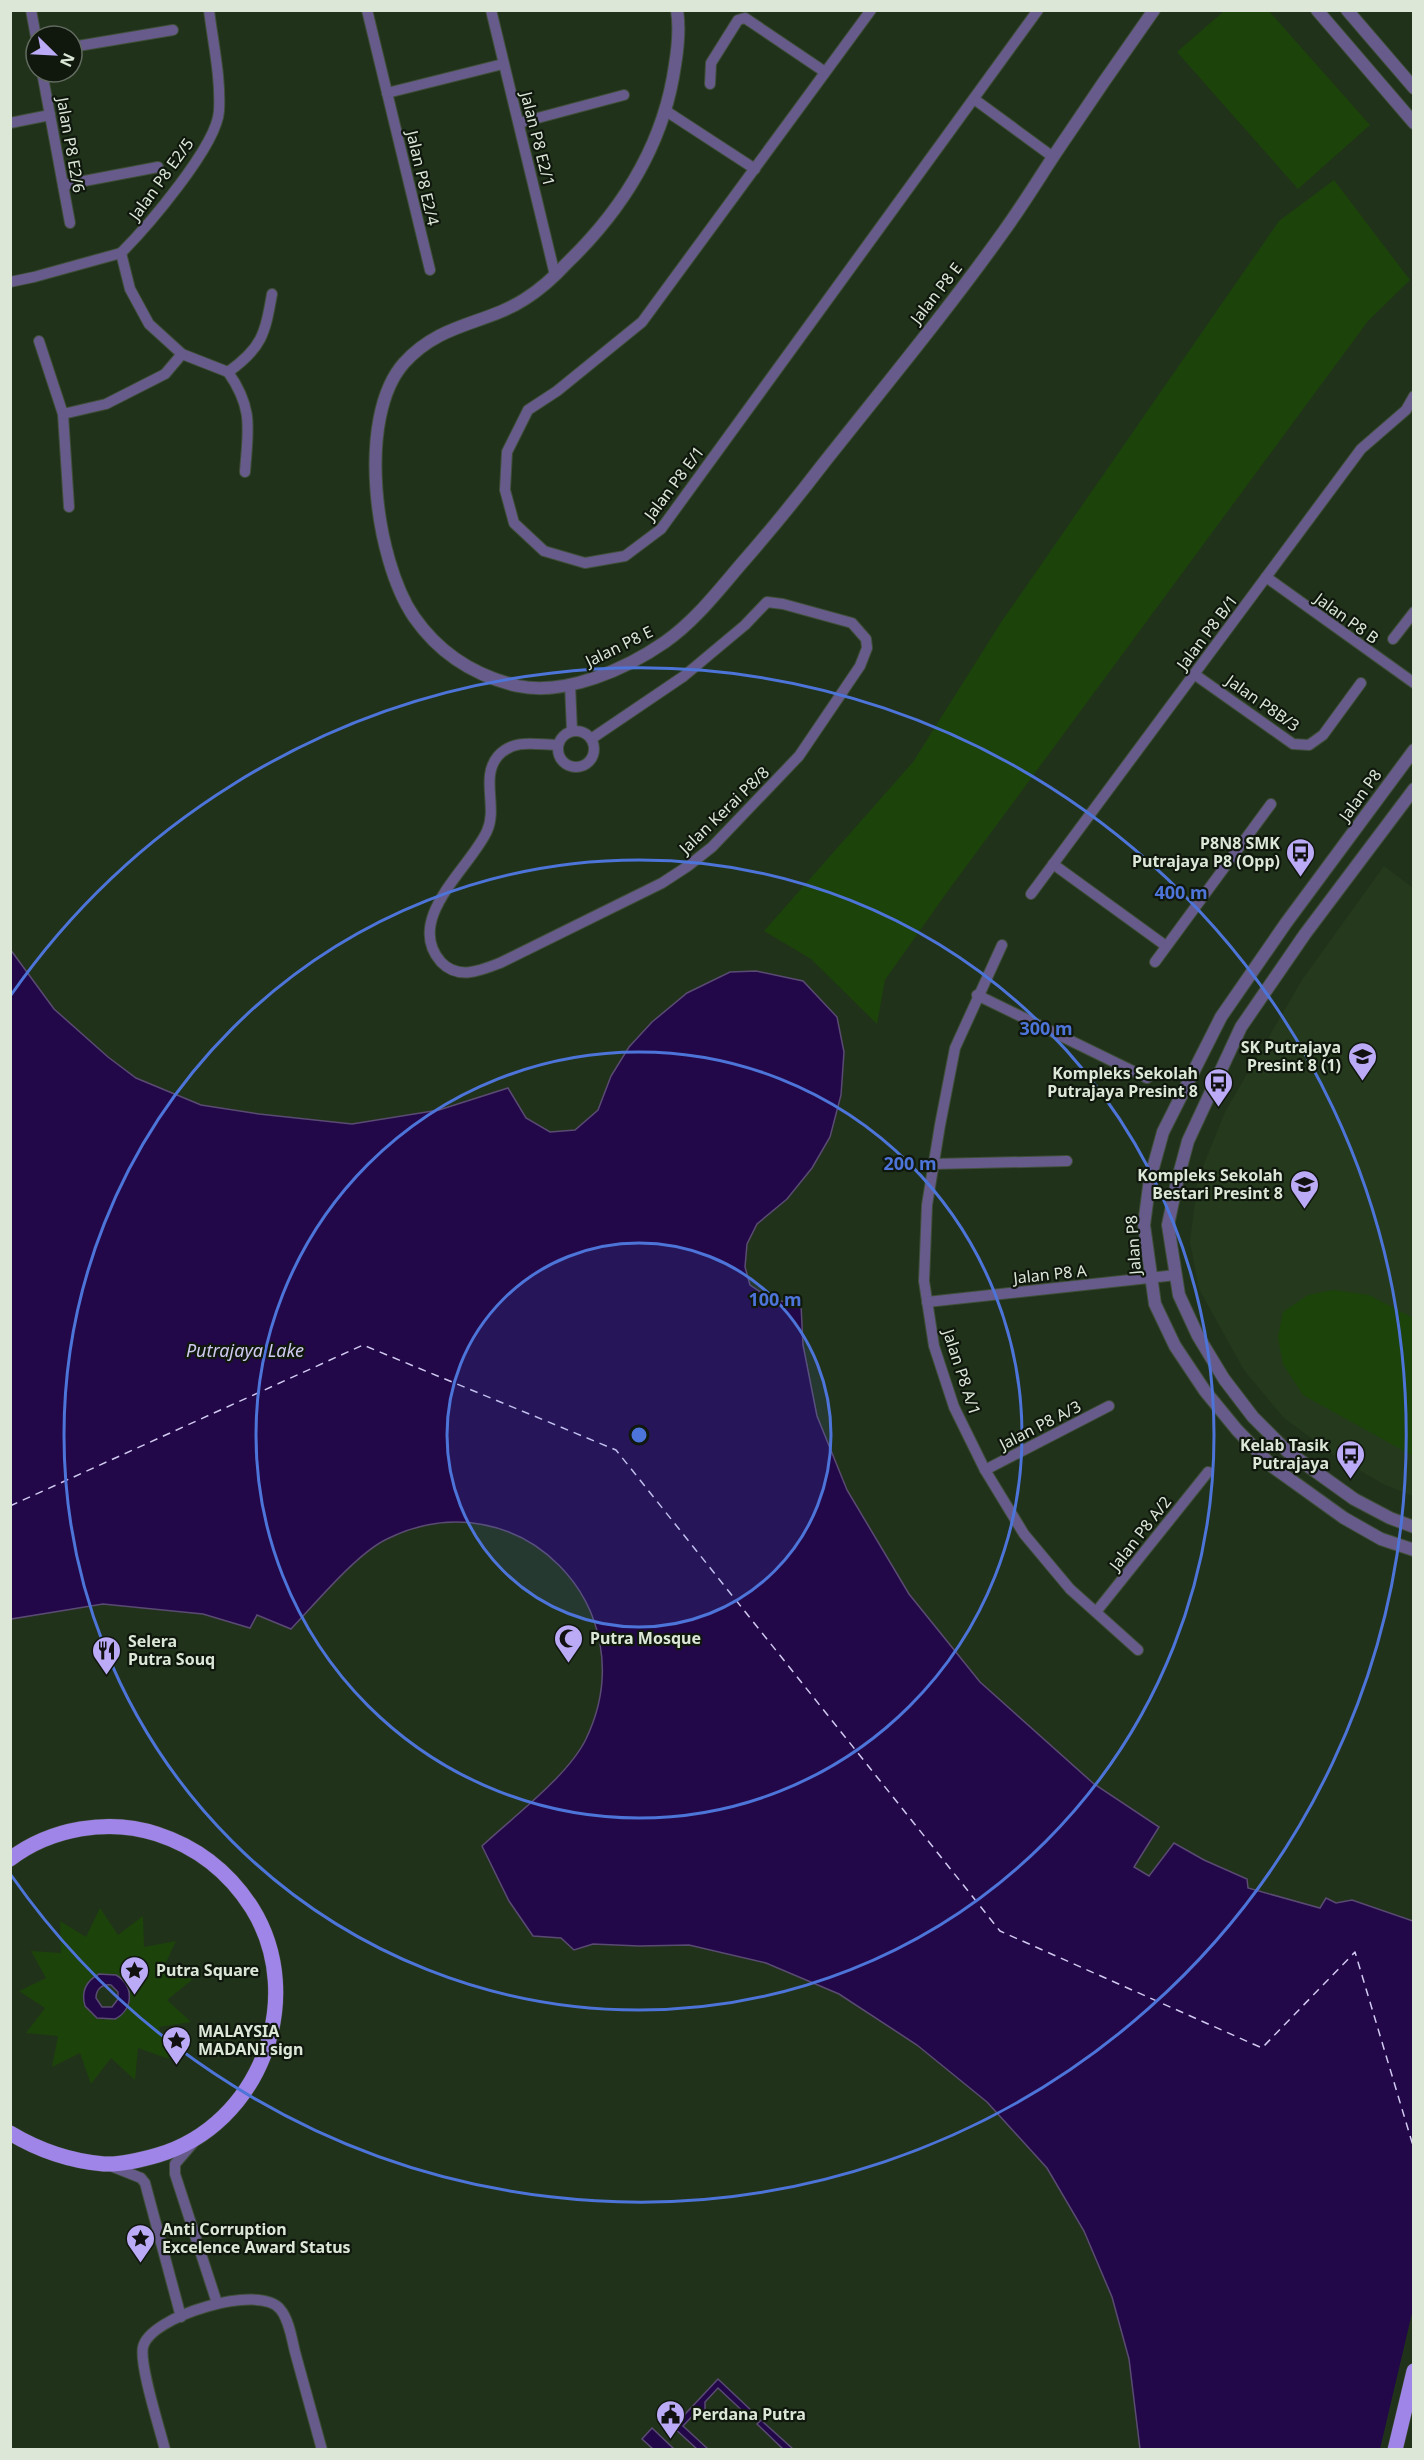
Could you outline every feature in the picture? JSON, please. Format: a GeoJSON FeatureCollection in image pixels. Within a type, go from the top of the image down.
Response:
{"type":"FeatureCollection","features":[{"type":"Feature","properties":{"kind":"main road"},"geometry":{"type":"LineString","coordinates":[[10,1859],[44,1840],[69,1831],[96,1827],[122,1827],[148,1831],[174,1839],[197,1851],[231,1879],[245,1896],[256,1915],[272,1956],[275,1977],[274,2021],[262,2061],[246,2090],[230,2110],[198,2137],[159,2155],[138,2161],[106,2164],[62,2158],[34,2147],[10,2133]]}},
{"type":"Feature","properties":{"kind":"main road"},"geometry":{"type":"LineString","coordinates":[[1395,2450],[1413,2371]]}},
{"type":"Feature","properties":{"kind":"street","name":"Jalan P8 E2/5"},"geometry":{"type":"LineString","coordinates":[[120,253],[146,228],[203,151],[219,113],[217,69],[209,10]]}},
{"type":"Feature","properties":{"kind":"street","name":"Jalan P8 E2/4"},"geometry":{"type":"LineString","coordinates":[[367,10],[430,270]]}},
{"type":"Feature","properties":{"kind":"street","name":"Jalan P8 E2/1"},"geometry":{"type":"LineString","coordinates":[[492,10],[555,275]]}},
{"type":"Feature","properties":{"kind":"street","name":"Jalan P8 E"},"geometry":{"type":"LineString","coordinates":[[677,10],[679,23],[677,53],[666,111],[645,163],[618,206],[593,238],[555,275],[524,300],[454,327],[423,345],[403,364],[390,384],[381,414],[375,447],[380,522],[400,590],[412,614],[429,636],[450,657],[492,678],[534,688],[570,684],[601,677],[665,642],[705,606],[790,507],[946,308],[1004,231],[1154,10]]}},
{"type":"Feature","properties":{"kind":"street","name":"Jalan P8 E/1"},"geometry":{"type":"LineString","coordinates":[[871,10],[642,322],[557,391],[528,410],[507,452],[505,490],[514,523],[544,551],[585,563],[625,556],[661,529],[1038,10]]}},
{"type":"Feature","properties":{"kind":"street"},"geometry":{"type":"LineString","coordinates":[[1317,10],[1413,123]]}},
{"type":"Feature","properties":{"kind":"street"},"geometry":{"type":"LineString","coordinates":[[1347,10],[1413,88]]}},
{"type":"Feature","properties":{"kind":"street"},"geometry":{"type":"LineString","coordinates":[[710,84],[711,63],[738,20],[746,18],[825,72]]}},
{"type":"Feature","properties":{"kind":"street"},"geometry":{"type":"LineString","coordinates":[[84,45],[173,30]]}},
{"type":"Feature","properties":{"kind":"street"},"geometry":{"type":"LineString","coordinates":[[387,93],[503,64]]}},
{"type":"Feature","properties":{"kind":"street","name":"Jalan P8 E2/6"},"geometry":{"type":"LineString","coordinates":[[44,84],[70,223]]}},
{"type":"Feature","properties":{"kind":"street"},"geometry":{"type":"LineString","coordinates":[[519,123],[624,95]]}},
{"type":"Feature","properties":{"kind":"street"},"geometry":{"type":"LineString","coordinates":[[974,99],[1053,158]]}},
{"type":"Feature","properties":{"kind":"street"},"geometry":{"type":"LineString","coordinates":[[666,111],[755,168]]}},
{"type":"Feature","properties":{"kind":"street"},"geometry":{"type":"LineString","coordinates":[[10,123],[50,115]]}},
{"type":"Feature","properties":{"kind":"street"},"geometry":{"type":"LineString","coordinates":[[63,185],[158,167]]}},
{"type":"Feature","properties":{"kind":"street"},"geometry":{"type":"LineString","coordinates":[[10,282],[120,253],[130,289],[149,324],[182,354],[228,372],[241,391],[249,421],[245,472]]}},
{"type":"Feature","properties":{"kind":"street"},"geometry":{"type":"LineString","coordinates":[[228,372],[250,356],[266,327],[272,294]]}},
{"type":"Feature","properties":{"kind":"street"},"geometry":{"type":"LineString","coordinates":[[39,341],[63,414],[69,507]]}},
{"type":"Feature","properties":{"kind":"street"},"geometry":{"type":"LineString","coordinates":[[63,414],[106,404],[165,374],[182,354]]}},
{"type":"Feature","properties":{"kind":"street","name":"Jalan P8 B/1"},"geometry":{"type":"LineString","coordinates":[[1031,894],[1361,449],[1410,412],[1413,396]]}},
{"type":"Feature","properties":{"kind":"street","name":"Jalan P8 B"},"geometry":{"type":"LineString","coordinates":[[1266,577],[1413,684]]}},
{"type":"Feature","properties":{"kind":"street","name":"Jalan Kerai P8/8"},"geometry":{"type":"LineString","coordinates":[[558,745],[522,743],[509,747],[498,756],[491,768],[492,814],[487,831],[448,887],[433,916],[432,949],[448,969],[465,973],[483,970],[500,963],[620,904],[688,866],[734,825],[799,756],[860,666],[867,648],[866,639],[852,624],[783,604],[767,602],[746,625],[684,676],[591,739]]}},
{"type":"Feature","properties":{"kind":"street"},"geometry":{"type":"LineString","coordinates":[[1393,639],[1413,612]]}},
{"type":"Feature","properties":{"kind":"street","name":"Jalan P8B/3"},"geometry":{"type":"LineString","coordinates":[[1194,674],[1293,744],[1309,745],[1323,735],[1361,683]]}},
{"type":"Feature","properties":{"kind":"street"},"geometry":{"type":"LineString","coordinates":[[570,684],[572,731]]}},
{"type":"Feature","properties":{"kind":"street"},"geometry":{"type":"LineString","coordinates":[[572,731],[586,734],[591,739],[593,753],[585,764],[579,767],[565,764],[560,759],[558,745],[561,739],[572,731]]}},
{"type":"Feature","properties":{"kind":"street","name":"Jalan P8"},"geometry":{"type":"LineString","coordinates":[[1413,750],[1286,923],[1221,1017],[1168,1122],[1150,1179],[1144,1225],[1155,1304],[1175,1346],[1205,1391],[1237,1430],[1273,1467],[1344,1518],[1381,1539],[1413,1550]]}},
{"type":"Feature","properties":{"kind":"street"},"geometry":{"type":"LineString","coordinates":[[1413,789],[1305,934],[1240,1027],[1188,1141],[1168,1225],[1179,1295],[1198,1336],[1224,1379],[1253,1417],[1287,1451],[1354,1499],[1413,1527]]}},
{"type":"Feature","properties":{"kind":"street"},"geometry":{"type":"LineString","coordinates":[[1155,962],[1271,804]]}},
{"type":"Feature","properties":{"kind":"street"},"geometry":{"type":"LineString","coordinates":[[1053,864],[1166,946]]}},
{"type":"Feature","properties":{"kind":"street","name":"Jalan P8 A/1"},"geometry":{"type":"LineString","coordinates":[[1002,945],[977,995],[955,1048],[933,1164],[926,1227],[924,1281],[934,1346],[954,1407],[985,1470],[1024,1534],[1070,1589],[1138,1650]]}},
{"type":"Feature","properties":{"kind":"street"},"geometry":{"type":"LineString","coordinates":[[977,995],[1147,1078]]}},
{"type":"Feature","properties":{"kind":"street"},"geometry":{"type":"LineString","coordinates":[[933,1164],[1067,1161]]}},
{"type":"Feature","properties":{"kind":"street","name":"Jalan P8 A"},"geometry":{"type":"LineString","coordinates":[[927,1302],[1176,1275]]}},
{"type":"Feature","properties":{"kind":"street","name":"Jalan P8 A/3"},"geometry":{"type":"LineString","coordinates":[[985,1470],[1109,1406]]}},
{"type":"Feature","properties":{"kind":"street","name":"Jalan P8 A/2"},"geometry":{"type":"LineString","coordinates":[[1096,1612],[1208,1472]]}},
{"type":"Feature","properties":{"kind":"street"},"geometry":{"type":"LineString","coordinates":[[198,2137],[175,2164],[175,2174],[217,2303]]}},
{"type":"Feature","properties":{"kind":"street"},"geometry":{"type":"LineString","coordinates":[[106,2164],[141,2178],[145,2183],[181,2317]]}},
{"type":"Feature","properties":{"kind":"street"},"geometry":{"type":"LineString","coordinates":[[165,2450],[147,2382],[142,2348],[148,2336],[160,2326],[217,2303],[254,2299],[269,2301],[281,2310],[322,2450]]}},
{"type":"Feature","properties":{"kind":"shaded area","name":"Kompleks Sekolah Bestari Presint 8"},"geometry":{"type":"Polygon","coordinates":[[[1384,866],[1413,888],[1413,1496],[1383,1484],[1332,1454],[1283,1417],[1244,1370],[1199,1289],[1190,1242],[1198,1179],[1225,1112],[1302,980],[1384,866]]]}},
{"type":"Feature","properties":{"kind":"green space"},"geometry":{"type":"Polygon","coordinates":[[[1224,11],[1269,11],[1370,125],[1298,189],[1177,52],[1224,11]]]}},
{"type":"Feature","properties":{"kind":"green space"},"geometry":{"type":"Polygon","coordinates":[[[1334,180],[1410,280],[1368,321],[945,895],[885,980],[877,1024],[811,959],[764,931],[913,762],[1000,624],[1279,221],[1334,180]]]}},
{"type":"Feature","properties":{"kind":"green space"},"geometry":{"type":"Polygon","coordinates":[[[1333,1290],[1369,1295],[1413,1318],[1413,1456],[1303,1395],[1283,1364],[1278,1337],[1283,1312],[1308,1295],[1333,1290]]]}},
{"type":"Feature","properties":{"kind":"green space"},"geometry":{"type":"Polygon","coordinates":[[[100,1908],[118,1935],[143,1916],[144,1947],[176,1941],[162,1971],[193,1979],[167,2000],[191,2022],[159,2027],[169,2059],[138,2048],[135,2080],[111,2058],[91,2084],[80,2053],[52,2067],[58,2036],[26,2033],[45,2008],[19,1991],[46,1978],[31,1951],[61,1953],[60,1921],[86,1937],[100,1908]],[[125,1982],[87,1984],[84,2001],[93,2014],[103,2020],[119,2016],[126,2009],[129,2000],[125,1982]]]}},
{"type":"Feature","properties":{"kind":"water","name":"Putrajaya Lake"},"geometry":{"type":"Polygon","coordinates":[[[10,949],[54,1009],[108,1057],[136,1078],[201,1105],[352,1124],[439,1110],[508,1088],[526,1118],[550,1132],[575,1130],[598,1110],[611,1076],[629,1047],[652,1022],[687,993],[730,972],[756,971],[803,981],[837,1017],[844,1052],[841,1095],[830,1137],[812,1168],[787,1199],[757,1224],[747,1244],[745,1267],[750,1285],[771,1299],[801,1305],[803,1345],[817,1416],[847,1490],[909,1594],[980,1682],[1094,1784],[1159,1827],[1134,1867],[1149,1876],[1174,1843],[1204,1860],[1247,1879],[1248,1888],[1320,1908],[1326,1898],[1336,1903],[1352,1900],[1413,1921],[1413,2449],[1140,2449],[1129,2359],[1112,2297],[1084,2231],[1047,2168],[987,2102],[917,2045],[839,1994],[766,1963],[689,1945],[593,1944],[574,1950],[561,1938],[533,1936],[509,1901],[482,1846],[553,1781],[578,1753],[586,1739],[601,1690],[600,1643],[585,1601],[559,1565],[524,1539],[482,1524],[436,1524],[387,1539],[350,1567],[291,1629],[257,1615],[250,1628],[203,1614],[103,1604],[11,1619],[10,949]]]}},
{"type":"Feature","properties":{"kind":"water"},"geometry":{"type":"Polygon","coordinates":[[[99,1974],[116,1975],[129,1991],[125,2010],[115,2019],[97,2018],[85,2006],[84,1992],[99,1974]],[[105,1985],[98,1990],[96,1998],[102,2007],[112,2007],[118,1999],[118,1992],[111,1985],[105,1985]]]}},
{"type":"Feature","properties":{"kind":"water"},"geometry":{"type":"Polygon","coordinates":[[[718,2379],[754,2413],[750,2418],[718,2388],[705,2402],[705,2411],[696,2412],[683,2426],[708,2449],[697,2449],[673,2427],[718,2379]]]}},
{"type":"Feature","properties":{"kind":"water"},"geometry":{"type":"Polygon","coordinates":[[[761,2420],[793,2449],[783,2449],[757,2424],[761,2420]]]}},
{"type":"Feature","properties":{"kind":"water"},"geometry":{"type":"Polygon","coordinates":[[[652,2428],[674,2449],[653,2449],[642,2439],[652,2428]]]}},
{"type":"Feature","properties":{"kind":"pier"},"geometry":{"type":"Polygon","coordinates":[[[1413,2309],[1414,2449],[1380,2449],[1413,2309]]]}},
{"type":"Feature","properties":{"kind":"ferry route"},"geometry":{"type":"LineString","coordinates":[[10,1506],[363,1345],[616,1450],[1000,1931],[1262,2048],[1355,1952],[1414,2149]]}},
{"type":"Feature","properties":{"kind":"place","name":"P8N8 SMK Putrajaya P8 (Opp)"},"geometry":{"type":"Point","coordinates":[1301,878]}},
{"type":"Feature","properties":{"kind":"place","name":"SK Putrajaya Presint 8 (1)"},"geometry":{"type":"Point","coordinates":[1362,1082]}},
{"type":"Feature","properties":{"kind":"place","name":"Kompleks Sekolah Putrajaya Presint 8"},"geometry":{"type":"Point","coordinates":[1219,1108]}},
{"type":"Feature","properties":{"kind":"place","name":"Kompleks Sekolah Bestari Presint 8"},"geometry":{"type":"Point","coordinates":[1304,1210]}},
{"type":"Feature","properties":{"kind":"place","name":"Kelab Tasik Putrajaya"},"geometry":{"type":"Point","coordinates":[1350,1480]}},
{"type":"Feature","properties":{"kind":"place","name":"Putra Mosque"},"geometry":{"type":"Point","coordinates":[569,1664]}},
{"type":"Feature","properties":{"kind":"place","name":"Selera Putra Souq"},"geometry":{"type":"Point","coordinates":[107,1676]}},
{"type":"Feature","properties":{"kind":"place","name":"Putra Square"},"geometry":{"type":"Point","coordinates":[135,1996]}},
{"type":"Feature","properties":{"kind":"place","name":"MALAYSIA MADANI sign"},"geometry":{"type":"Point","coordinates":[177,2066]}},
{"type":"Feature","properties":{"kind":"place","name":"Anti Corruption Excelence Award Status"},"geometry":{"type":"Point","coordinates":[141,2264]}},
{"type":"Feature","properties":{"kind":"place","name":"Perdana Putra"},"geometry":{"type":"Point","coordinates":[671,2440]}}]}
